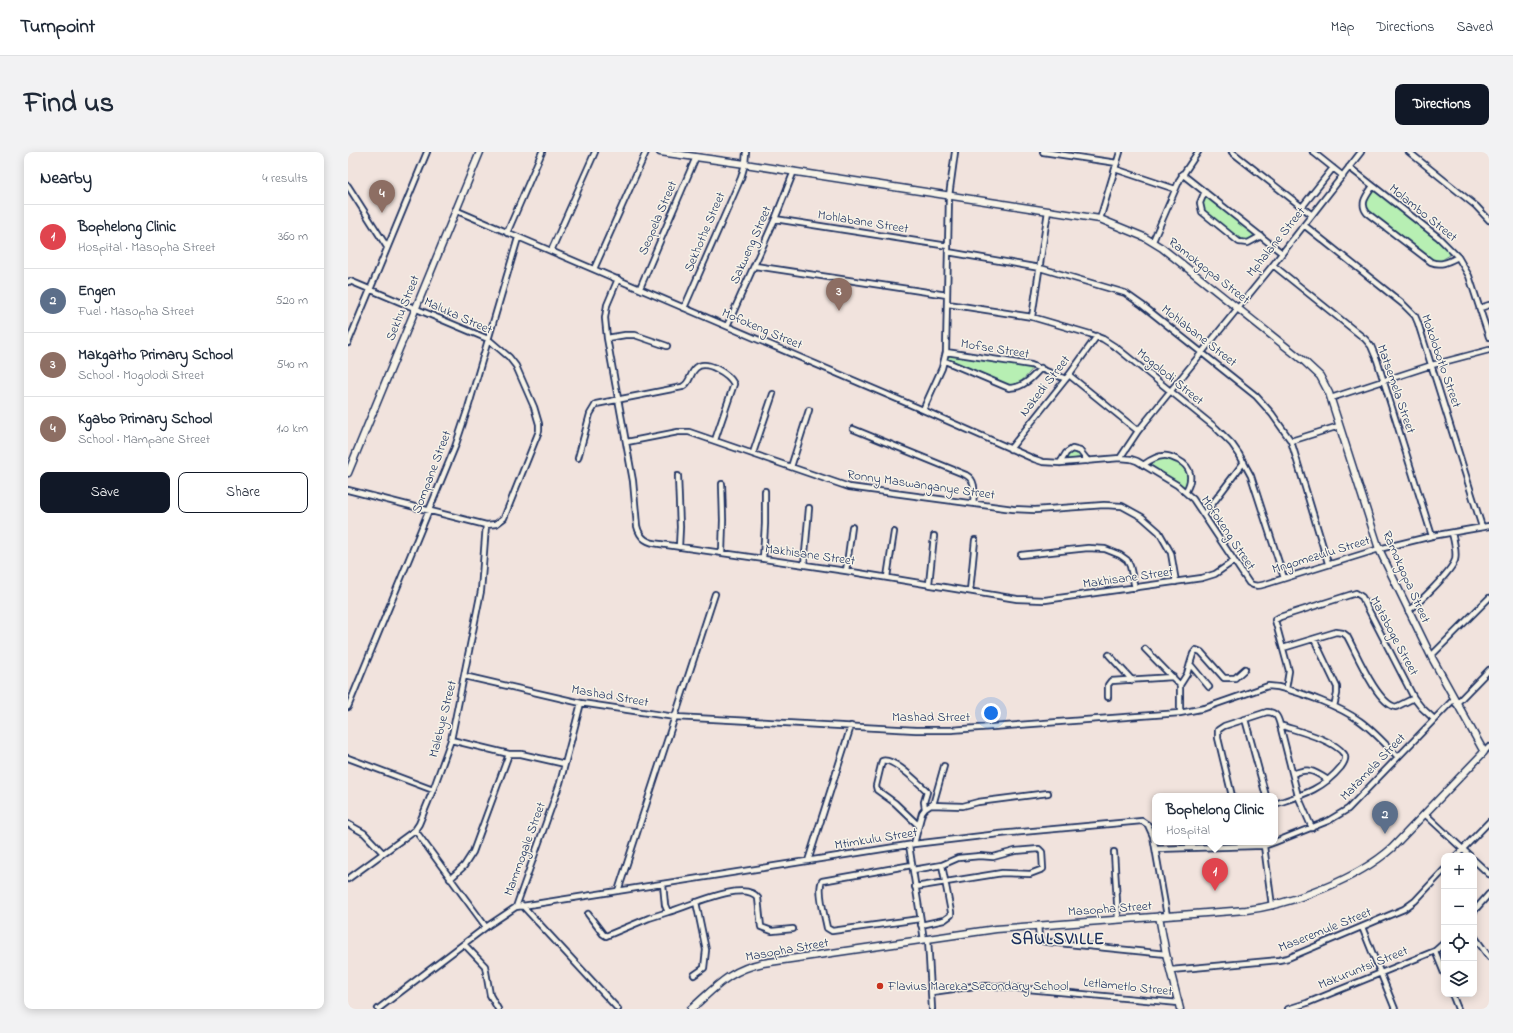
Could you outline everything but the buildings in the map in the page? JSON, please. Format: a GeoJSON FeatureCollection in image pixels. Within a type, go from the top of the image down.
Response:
{"type":"FeatureCollection","features":[{"type":"Feature","properties":{"kind":"street"},"geometry":{"type":"LineString","coordinates":[[348,343],[351,331],[427,152]]}},
{"type":"Feature","properties":{"kind":"street","name":"Sekhu Street"},"geometry":{"type":"LineString","coordinates":[[348,473],[480,152]]}},
{"type":"Feature","properties":{"kind":"street"},"geometry":{"type":"LineString","coordinates":[[507,233],[542,152]]}},
{"type":"Feature","properties":{"kind":"street"},"geometry":{"type":"LineString","coordinates":[[551,251],[595,152]]}},
{"type":"Feature","properties":{"kind":"street"},"geometry":{"type":"LineString","coordinates":[[594,270],[646,152]]}},
{"type":"Feature","properties":{"kind":"street","name":"Ramokgopa Street"},"geometry":{"type":"LineString","coordinates":[[660,152],[1100,219],[1153,241],[1314,370],[1325,384],[1331,398],[1379,548],[1408,611],[1431,656],[1484,752]]}},
{"type":"Feature","properties":{"kind":"street","name":"Sekhothe Street"},"geometry":{"type":"LineString","coordinates":[[684,308],[741,178],[745,164],[746,152]]}},
{"type":"Feature","properties":{"kind":"street"},"geometry":{"type":"LineString","coordinates":[[924,410],[945,361],[948,304],[949,196],[955,152]]}},
{"type":"Feature","properties":{"kind":"street"},"geometry":{"type":"LineString","coordinates":[[1043,152],[1117,162]]}},
{"type":"Feature","properties":{"kind":"street"},"geometry":{"type":"LineString","coordinates":[[1100,219],[1120,152]]}},
{"type":"Feature","properties":{"kind":"street"},"geometry":{"type":"LineString","coordinates":[[1153,241],[1182,174],[1198,152]]}},
{"type":"Feature","properties":{"kind":"street"},"geometry":{"type":"LineString","coordinates":[[1232,152],[1312,215]]}},
{"type":"Feature","properties":{"kind":"street"},"geometry":{"type":"LineString","coordinates":[[1313,152],[1343,176]]}},
{"type":"Feature","properties":{"kind":"street","name":"Mphalane Street"},"geometry":{"type":"LineString","coordinates":[[1120,458],[1138,431],[1237,307],[1272,266],[1361,152]]}},
{"type":"Feature","properties":{"kind":"street"},"geometry":{"type":"LineString","coordinates":[[1410,152],[1476,206],[1489,220]]}},
{"type":"Feature","properties":{"kind":"street","name":"Seopela Street"},"geometry":{"type":"LineString","coordinates":[[640,288],[696,157]]}},
{"type":"Feature","properties":{"kind":"street","name":"Molambo Street"},"geometry":{"type":"LineString","coordinates":[[1349,167],[1438,237],[1458,257],[1470,276],[1489,336]]}},
{"type":"Feature","properties":{"kind":"street"},"geometry":{"type":"LineString","coordinates":[[1302,207],[1333,168]]}},
{"type":"Feature","properties":{"kind":"street"},"geometry":{"type":"LineString","coordinates":[[1115,169],[1175,189]]}},
{"type":"Feature","properties":{"kind":"street","name":"Sakweng Street"},"geometry":{"type":"LineString","coordinates":[[727,326],[755,266],[794,172]]}},
{"type":"Feature","properties":{"kind":"street"},"geometry":{"type":"LineString","coordinates":[[1182,174],[1282,253]]}},
{"type":"Feature","properties":{"kind":"street"},"geometry":{"type":"LineString","coordinates":[[348,186],[387,247]]}},
{"type":"Feature","properties":{"kind":"street","name":"Molambo Street"},"geometry":{"type":"LineString","coordinates":[[1373,186],[1363,203],[1364,209],[1367,213],[1431,262],[1439,264],[1458,257]]}},
{"type":"Feature","properties":{"kind":"street"},"geometry":{"type":"LineString","coordinates":[[1205,191],[1200,204],[1202,212],[1239,242],[1248,243],[1261,236]]}},
{"type":"Feature","properties":{"kind":"street","name":"Mofokeng Street"},"geometry":{"type":"LineString","coordinates":[[455,210],[1043,462],[1060,463],[1120,458],[1131,459],[1186,491],[1199,506],[1249,583],[1253,585]]}},
{"type":"Feature","properties":{"kind":"street"},"geometry":{"type":"LineString","coordinates":[[1032,317],[1048,210]]}},
{"type":"Feature","properties":{"kind":"street","name":"Mohlabane Street"},"geometry":{"type":"LineString","coordinates":[[775,219],[948,246]]}},
{"type":"Feature","properties":{"kind":"street","name":"Mokolobotlo Street"},"geometry":{"type":"LineString","coordinates":[[1304,225],[1409,310],[1418,322],[1482,527]]}},
{"type":"Feature","properties":{"kind":"street","name":"Sompane Street"},"geometry":{"type":"LineString","coordinates":[[348,707],[429,510],[468,408],[518,238]]}},
{"type":"Feature","properties":{"kind":"street","name":"Mohlabane Street"},"geometry":{"type":"LineString","coordinates":[[948,252],[1040,268],[1125,294],[1142,305],[1201,352],[1263,403],[1291,441],[1328,564]]}},
{"type":"Feature","properties":{"kind":"street"},"geometry":{"type":"LineString","coordinates":[[755,266],[948,295]]}},
{"type":"Feature","properties":{"kind":"street","name":"Matsemela Street"},"geometry":{"type":"LineString","coordinates":[[1272,266],[1366,339],[1374,352],[1432,536]]}},
{"type":"Feature","properties":{"kind":"street"},"geometry":{"type":"LineString","coordinates":[[348,276],[349,282]]}},
{"type":"Feature","properties":{"kind":"street","name":"Makhisane Street"},"geometry":{"type":"LineString","coordinates":[[618,279],[605,313],[607,338],[627,442],[634,487],[636,522],[639,533],[650,542],[887,577],[1017,599],[1046,600],[1176,582],[1208,576],[1234,561]]}},
{"type":"Feature","properties":{"kind":"street","name":"Maluka Street"},"geometry":{"type":"LineString","coordinates":[[349,282],[370,289],[488,339],[509,357],[516,366],[534,407],[540,428],[537,441],[508,511],[500,522],[486,526]]}},
{"type":"Feature","properties":{"kind":"street","name":"Mogolodi Street"},"geometry":{"type":"LineString","coordinates":[[948,304],[1032,317],[1096,336],[1114,346],[1170,391],[1224,436],[1244,462],[1251,476],[1284,578]]}},
{"type":"Feature","properties":{"kind":"street"},"geometry":{"type":"LineString","coordinates":[[1480,308],[1489,305]]}},
{"type":"Feature","properties":{"kind":"street"},"geometry":{"type":"LineString","coordinates":[[607,338],[635,335],[667,346]]}},
{"type":"Feature","properties":{"kind":"street","name":"Nakedi Street"},"geometry":{"type":"LineString","coordinates":[[1010,449],[1067,377],[1096,336]]}},
{"type":"Feature","properties":{"kind":"street"},"geometry":{"type":"LineString","coordinates":[[1331,398],[1432,365],[1489,350]]}},
{"type":"Feature","properties":{"kind":"street","name":"Mofse Street"},"geometry":{"type":"LineString","coordinates":[[946,352],[1021,363],[1067,377],[1138,431]]}},
{"type":"Feature","properties":{"kind":"street","name":"Mofse Street"},"geometry":{"type":"LineString","coordinates":[[945,361],[1009,388],[1022,385],[1041,368]]}},
{"type":"Feature","properties":{"kind":"street"},"geometry":{"type":"LineString","coordinates":[[578,458],[590,414],[596,404],[682,387],[688,384],[697,367],[704,365],[716,368],[728,376],[734,384],[715,440]]}},
{"type":"Feature","properties":{"kind":"street"},"geometry":{"type":"LineString","coordinates":[[754,453],[773,394]]}},
{"type":"Feature","properties":{"kind":"street"},"geometry":{"type":"LineString","coordinates":[[791,467],[809,410]]}},
{"type":"Feature","properties":{"kind":"street"},"geometry":{"type":"LineString","coordinates":[[1291,441],[1339,426]]}},
{"type":"Feature","properties":{"kind":"street"},"geometry":{"type":"LineString","coordinates":[[853,429],[966,475],[973,480],[973,503]]}},
{"type":"Feature","properties":{"kind":"street","name":"Ronny Maswanganye Street"},"geometry":{"type":"LineString","coordinates":[[627,442],[684,431],[754,453],[849,487],[1024,510],[1104,505],[1122,506],[1142,517],[1160,532],[1171,553],[1176,582]]}},
{"type":"Feature","properties":{"kind":"street"},"geometry":{"type":"LineString","coordinates":[[1060,463],[1066,453],[1072,449],[1080,451],[1088,461]]}},
{"type":"Feature","properties":{"kind":"street","name":"Mofokeng Street"},"geometry":{"type":"LineString","coordinates":[[1143,465],[1160,456],[1165,456],[1181,462],[1187,468],[1191,477],[1186,491]]}},
{"type":"Feature","properties":{"kind":"street"},"geometry":{"type":"LineString","coordinates":[[1204,515],[1244,462]]}},
{"type":"Feature","properties":{"kind":"street"},"geometry":{"type":"LineString","coordinates":[[678,476],[680,527],[679,547]]}},
{"type":"Feature","properties":{"kind":"street"},"geometry":{"type":"LineString","coordinates":[[722,484],[722,553]]}},
{"type":"Feature","properties":{"kind":"street"},"geometry":{"type":"LineString","coordinates":[[348,490],[486,526]]}},
{"type":"Feature","properties":{"kind":"street"},"geometry":{"type":"LineString","coordinates":[[763,559],[765,524],[764,491]]}},
{"type":"Feature","properties":{"kind":"street"},"geometry":{"type":"LineString","coordinates":[[804,565],[809,508]]}},
{"type":"Feature","properties":{"kind":"street","name":"Malebye Street"},"geometry":{"type":"LineString","coordinates":[[348,879],[415,830],[433,790],[451,740],[464,676],[481,591],[486,526]]}},
{"type":"Feature","properties":{"kind":"street","name":"Mngomezulu Street"},"geometry":{"type":"LineString","coordinates":[[1253,585],[1258,586],[1379,548],[1452,532],[1489,526]]}},
{"type":"Feature","properties":{"kind":"street"},"geometry":{"type":"LineString","coordinates":[[846,571],[852,527]]}},
{"type":"Feature","properties":{"kind":"street"},"geometry":{"type":"LineString","coordinates":[[887,577],[894,532]]}},
{"type":"Feature","properties":{"kind":"street"},"geometry":{"type":"LineString","coordinates":[[1408,611],[1418,604],[1454,564],[1456,552],[1452,532]]}},
{"type":"Feature","properties":{"kind":"street"},"geometry":{"type":"LineString","coordinates":[[929,584],[934,536]]}},
{"type":"Feature","properties":{"kind":"street"},"geometry":{"type":"LineString","coordinates":[[970,591],[975,540]]}},
{"type":"Feature","properties":{"kind":"street"},"geometry":{"type":"LineString","coordinates":[[1021,554],[1098,548],[1109,550],[1127,560],[1130,566],[1135,588]]}},
{"type":"Feature","properties":{"kind":"street","name":"Mataboge Street"},"geometry":{"type":"LineString","coordinates":[[1286,689],[1289,671],[1284,648],[1274,622],[1276,618],[1346,594],[1358,593],[1362,597],[1414,698],[1420,707],[1434,719]]}},
{"type":"Feature","properties":{"kind":"street"},"geometry":{"type":"LineString","coordinates":[[618,891],[715,594]]}},
{"type":"Feature","properties":{"kind":"street"},"geometry":{"type":"LineString","coordinates":[[1431,656],[1489,598]]}},
{"type":"Feature","properties":{"kind":"street"},"geometry":{"type":"LineString","coordinates":[[1284,648],[1336,632],[1343,633],[1347,636],[1378,692],[1386,702],[1396,707],[1414,698]]}},
{"type":"Feature","properties":{"kind":"street"},"geometry":{"type":"LineString","coordinates":[[1314,639],[1337,687],[1334,706]]}},
{"type":"Feature","properties":{"kind":"street"},"geometry":{"type":"LineString","coordinates":[[1146,649],[1180,685]]}},
{"type":"Feature","properties":{"kind":"street"},"geometry":{"type":"LineString","coordinates":[[1180,713],[1180,685],[1187,674],[1193,654],[1198,650],[1224,678],[1235,678],[1245,669]]}},
{"type":"Feature","properties":{"kind":"street"},"geometry":{"type":"LineString","coordinates":[[1109,655],[1132,680]]}},
{"type":"Feature","properties":{"kind":"street"},"geometry":{"type":"LineString","coordinates":[[1190,664],[1209,687]]}},
{"type":"Feature","properties":{"kind":"street","name":"Matamela Street"},"geometry":{"type":"LineString","coordinates":[[1278,841],[1328,821],[1348,809],[1434,719],[1489,670]]}},
{"type":"Feature","properties":{"kind":"street","name":"Mashad Street"},"geometry":{"type":"LineString","coordinates":[[464,676],[581,703],[675,718],[916,730],[951,730],[1180,713],[1205,708],[1268,686],[1286,689],[1347,712],[1366,725],[1398,757]]}},
{"type":"Feature","properties":{"kind":"street"},"geometry":{"type":"LineString","coordinates":[[1108,697],[1109,682],[1173,677]]}},
{"type":"Feature","properties":{"kind":"street","name":"Mammogale Street"},"geometry":{"type":"LineString","coordinates":[[378,1009],[486,927],[516,907],[552,808],[581,703]]}},
{"type":"Feature","properties":{"kind":"street"},"geometry":{"type":"LineString","coordinates":[[1231,793],[1217,733],[1222,727],[1267,712],[1273,713],[1278,717],[1298,796],[1312,828]]}},
{"type":"Feature","properties":{"kind":"street"},"geometry":{"type":"LineString","coordinates":[[1245,719],[1265,793]]}},
{"type":"Feature","properties":{"kind":"street"},"geometry":{"type":"LineString","coordinates":[[1278,803],[1320,787],[1344,762],[1345,755],[1334,745],[1321,739],[1280,725]]}},
{"type":"Feature","properties":{"kind":"street"},"geometry":{"type":"LineString","coordinates":[[808,861],[851,726]]}},
{"type":"Feature","properties":{"kind":"street"},"geometry":{"type":"LineString","coordinates":[[451,740],[509,754],[521,754],[565,764]]}},
{"type":"Feature","properties":{"kind":"street","name":"Masopha Street"},"geometry":{"type":"LineString","coordinates":[[692,1009],[728,976],[745,968],[763,963],[926,940],[970,932],[1038,925],[1246,910],[1272,906],[1290,901],[1342,880],[1372,864],[1392,848],[1489,746]]}},
{"type":"Feature","properties":{"kind":"street"},"geometry":{"type":"LineString","coordinates":[[450,879],[464,866],[473,852],[509,754]]}},
{"type":"Feature","properties":{"kind":"street"},"geometry":{"type":"LineString","coordinates":[[348,758],[433,790]]}},
{"type":"Feature","properties":{"kind":"street"},"geometry":{"type":"LineString","coordinates":[[914,844],[925,809],[924,802],[927,792],[897,766],[888,761],[882,761],[876,786],[877,790],[895,803],[919,826]]}},
{"type":"Feature","properties":{"kind":"street"},"geometry":{"type":"LineString","coordinates":[[933,804],[944,766]]}},
{"type":"Feature","properties":{"kind":"street"},"geometry":{"type":"LineString","coordinates":[[1293,774],[1304,770],[1311,770],[1328,780]]}},
{"type":"Feature","properties":{"kind":"street"},"geometry":{"type":"LineString","coordinates":[[925,809],[933,804],[963,806],[978,802],[1048,793]]}},
{"type":"Feature","properties":{"kind":"street"},"geometry":{"type":"LineString","coordinates":[[1425,814],[1466,853]]}},
{"type":"Feature","properties":{"kind":"street","name":"Mtimkulu Street"},"geometry":{"type":"LineString","coordinates":[[516,907],[914,844],[999,834],[1087,827],[1138,821],[1145,822],[1150,829],[1152,836]]}},
{"type":"Feature","properties":{"kind":"street"},"geometry":{"type":"LineString","coordinates":[[1459,853],[1489,822]]}},
{"type":"Feature","properties":{"kind":"street"},"geometry":{"type":"LineString","coordinates":[[348,824],[364,833],[383,854]]}},
{"type":"Feature","properties":{"kind":"street"},"geometry":{"type":"LineString","coordinates":[[415,830],[486,927]]}},
{"type":"Feature","properties":{"kind":"street"},"geometry":{"type":"LineString","coordinates":[[909,845],[921,922],[926,940],[932,992],[932,1009]]}},
{"type":"Feature","properties":{"kind":"street","name":"Mtimkulu Street"},"geometry":{"type":"LineString","coordinates":[[1155,845],[1168,916]]}},
{"type":"Feature","properties":{"kind":"street","name":"Matamela Street"},"geometry":{"type":"LineString","coordinates":[[1156,849],[1222,845]]}},
{"type":"Feature","properties":{"kind":"street","name":"Matamela Street"},"geometry":{"type":"LineString","coordinates":[[1252,845],[1264,846]]}},
{"type":"Feature","properties":{"kind":"street"},"geometry":{"type":"LineString","coordinates":[[1264,846],[1272,906]]}},
{"type":"Feature","properties":{"kind":"street"},"geometry":{"type":"LineString","coordinates":[[915,887],[945,882],[1002,873],[1033,874],[1043,869],[1042,852],[1039,849],[1019,850],[993,857],[968,856],[953,859],[942,865],[822,881],[820,886],[827,928],[832,931],[944,920],[951,915],[945,882],[942,865]]}},
{"type":"Feature","properties":{"kind":"street"},"geometry":{"type":"LineString","coordinates":[[1114,852],[1118,919]]}},
{"type":"Feature","properties":{"kind":"street"},"geometry":{"type":"LineString","coordinates":[[1477,863],[1489,874]]}},
{"type":"Feature","properties":{"kind":"street","name":"Maseremule Street"},"geometry":{"type":"LineString","coordinates":[[1171,970],[1279,960],[1362,927],[1408,906],[1415,902],[1441,873]]}},
{"type":"Feature","properties":{"kind":"street"},"geometry":{"type":"LineString","coordinates":[[663,884],[665,905],[668,912]]}},
{"type":"Feature","properties":{"kind":"street"},"geometry":{"type":"LineString","coordinates":[[588,914],[606,936],[649,918],[683,908],[710,896],[749,892],[758,898],[761,927],[772,931],[793,929]]}},
{"type":"Feature","properties":{"kind":"street"},"geometry":{"type":"LineString","coordinates":[[1477,908],[1489,894]]}},
{"type":"Feature","properties":{"kind":"street"},"geometry":{"type":"LineString","coordinates":[[694,975],[704,968],[706,950],[696,902]]}},
{"type":"Feature","properties":{"kind":"street"},"geometry":{"type":"LineString","coordinates":[[522,906],[618,1009]]}},
{"type":"Feature","properties":{"kind":"street"},"geometry":{"type":"LineString","coordinates":[[1159,916],[1166,954],[1180,1006]]}},
{"type":"Feature","properties":{"kind":"street"},"geometry":{"type":"LineString","coordinates":[[1038,925],[1039,937],[1043,941],[1166,954]]}},
{"type":"Feature","properties":{"kind":"street"},"geometry":{"type":"LineString","coordinates":[[1362,927],[1395,1009]]}},
{"type":"Feature","properties":{"kind":"street"},"geometry":{"type":"LineString","coordinates":[[1477,940],[1489,957]]}},
{"type":"Feature","properties":{"kind":"street"},"geometry":{"type":"LineString","coordinates":[[464,944],[485,966],[490,996],[498,1009]]}},
{"type":"Feature","properties":{"kind":"street","name":"Makuruntsi Street"},"geometry":{"type":"LineString","coordinates":[[1288,1009],[1435,951],[1441,946]]}},
{"type":"Feature","properties":{"kind":"street"},"geometry":{"type":"LineString","coordinates":[[1435,951],[1441,966]]}},
{"type":"Feature","properties":{"kind":"street","name":"Letlametlo Street"},"geometry":{"type":"LineString","coordinates":[[932,992],[975,986],[995,986],[1180,1006]]}},
{"type":"Feature","properties":{"kind":"street"},"geometry":{"type":"LineString","coordinates":[[1453,997],[1458,1009]]}},
{"type":"Feature","properties":{"kind":"green space"},"geometry":{"type":"Polygon","coordinates":[[[1372,191],[1377,193],[1449,250],[1450,255],[1440,261],[1428,259],[1364,208],[1368,194],[1372,191]]]}},
{"type":"Feature","properties":{"kind":"green space"},"geometry":{"type":"Polygon","coordinates":[[[1205,194],[1255,234],[1247,241],[1239,241],[1202,211],[1201,204],[1205,194]]]}},
{"type":"Feature","properties":{"kind":"green space"},"geometry":{"type":"Polygon","coordinates":[[[950,354],[1034,367],[1022,380],[1014,384],[1004,385],[952,363],[946,356],[950,354]]]}},
{"type":"Feature","properties":{"kind":"green space"},"geometry":{"type":"Polygon","coordinates":[[[1072,452],[1076,452],[1083,457],[1067,460],[1066,457],[1072,452]]]}},
{"type":"Feature","properties":{"kind":"green space"},"geometry":{"type":"Polygon","coordinates":[[[1159,458],[1174,461],[1184,467],[1188,476],[1185,487],[1149,465],[1159,458]]]}},
{"type":"Feature","properties":{"kind":"place","name":"Kgabo Primary School"},"geometry":{"type":"Point","coordinates":[382,213]}},
{"type":"Feature","properties":{"kind":"place","name":"Makgatho Primary School"},"geometry":{"type":"Point","coordinates":[839,311]}},
{"type":"Feature","properties":{"kind":"place","name":"Engen"},"geometry":{"type":"Point","coordinates":[1385,834]}},
{"type":"Feature","properties":{"kind":"place","name":"Bophelong Clinic"},"geometry":{"type":"Point","coordinates":[1215,891]}},
{"type":"Feature","properties":{"kind":"place","name":"Flavius Mareka Secondary School"},"geometry":{"type":"Point","coordinates":[880,986]}},
{"type":"Feature","properties":{"kind":"district","name":"SAULSVILLE"},"geometry":{"type":"Point","coordinates":[1058,939]}}]}
